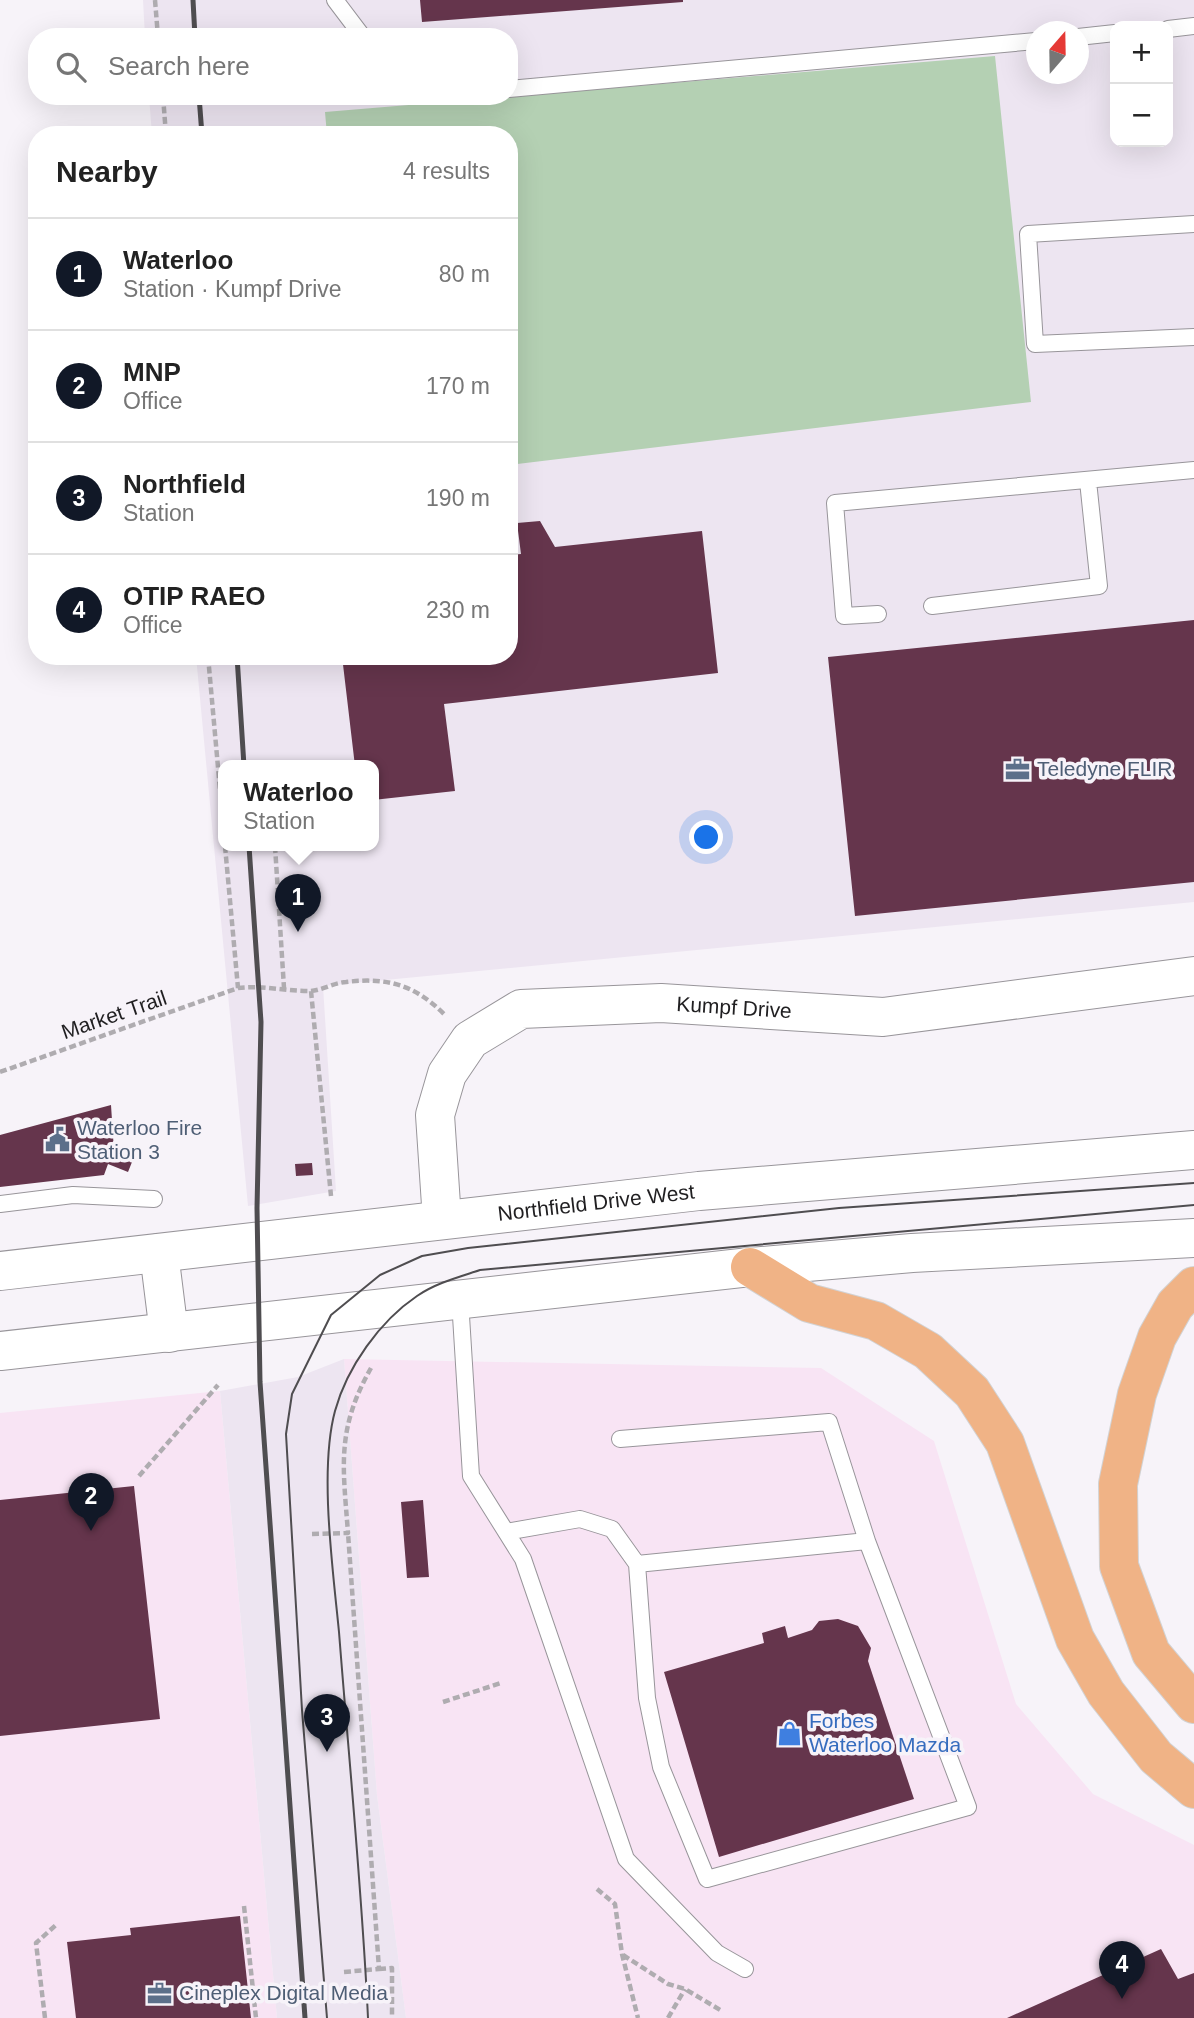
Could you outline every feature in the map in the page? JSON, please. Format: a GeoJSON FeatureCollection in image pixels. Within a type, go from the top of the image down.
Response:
{"type":"FeatureCollection","features":[{"type":"Feature","properties":{"kind":"highway"},"geometry":{"type":"LineString","coordinates":[[750,1267],[809,1303],[876,1321],[929,1351],[972,1392],[1005,1443],[1075,1639],[1106,1693],[1156,1757],[1194,1789]]}},
{"type":"Feature","properties":{"kind":"highway"},"geometry":{"type":"LineString","coordinates":[[1194,1286],[1175,1305],[1157,1337],[1137,1394],[1118,1484],[1119,1566],[1151,1653],[1194,1704]]}},
{"type":"Feature","properties":{"kind":"main road","name":"Kumpf Drive"},"geometry":{"type":"LineString","coordinates":[[442,1220],[435,1115],[446,1074],[470,1040],[521,1009],[661,1003],[883,1017],[1194,976]]}},
{"type":"Feature","properties":{"kind":"main road","name":"Northfield Drive West"},"geometry":{"type":"LineString","coordinates":[[0,1271],[699,1191],[1194,1150]]}},
{"type":"Feature","properties":{"kind":"main road"},"geometry":{"type":"LineString","coordinates":[[0,1351],[750,1267],[912,1253],[1194,1238]]}},
{"type":"Feature","properties":{"kind":"main road"},"geometry":{"type":"LineString","coordinates":[[159,1253],[169,1333]]}},
{"type":"Feature","properties":{"kind":"lane"},"geometry":{"type":"LineString","coordinates":[[335,0],[356,28]]}},
{"type":"Feature","properties":{"kind":"lane"},"geometry":{"type":"LineString","coordinates":[[1173,28],[1194,26]]}},
{"type":"Feature","properties":{"kind":"lane"},"geometry":{"type":"LineString","coordinates":[[1089,36],[1110,34]]}},
{"type":"Feature","properties":{"kind":"lane"},"geometry":{"type":"LineString","coordinates":[[518,88],[1026,42]]}},
{"type":"Feature","properties":{"kind":"lane"},"geometry":{"type":"LineString","coordinates":[[1194,223],[1028,234],[1034,344],[1194,337]]}},
{"type":"Feature","properties":{"kind":"lane"},"geometry":{"type":"LineString","coordinates":[[878,614],[844,615],[835,503],[1194,470]]}},
{"type":"Feature","properties":{"kind":"lane"},"geometry":{"type":"LineString","coordinates":[[932,606],[1099,586],[1088,481]]}},
{"type":"Feature","properties":{"kind":"lane"},"geometry":{"type":"LineString","coordinates":[[0,1203],[73,1195],[154,1199]]}},
{"type":"Feature","properties":{"kind":"lane"},"geometry":{"type":"LineString","coordinates":[[460,1300],[471,1476],[523,1559],[626,1859],[717,1954],[745,1969]]}},
{"type":"Feature","properties":{"kind":"lane"},"geometry":{"type":"LineString","coordinates":[[506,1532],[580,1519],[612,1529],[637,1564],[648,1698],[661,1767],[707,1879],[968,1807],[867,1541],[829,1422],[621,1439]]}},
{"type":"Feature","properties":{"kind":"lane"},"geometry":{"type":"LineString","coordinates":[[637,1564],[867,1541]]}},
{"type":"Feature","properties":{"kind":"path"},"geometry":{"type":"LineString","coordinates":[[155,0],[157,28]]}},
{"type":"Feature","properties":{"kind":"path"},"geometry":{"type":"LineString","coordinates":[[164,105],[165,126]]}},
{"type":"Feature","properties":{"kind":"path"},"geometry":{"type":"LineString","coordinates":[[209,665],[218,767]]}},
{"type":"Feature","properties":{"kind":"path"},"geometry":{"type":"LineString","coordinates":[[225,851],[238,988]]}},
{"type":"Feature","properties":{"kind":"path"},"geometry":{"type":"LineString","coordinates":[[275,851],[284,988]]}},
{"type":"Feature","properties":{"kind":"path"},"geometry":{"type":"LineString","coordinates":[[331,1198],[311,991],[345,982],[392,982],[424,993],[470,1040]]}},
{"type":"Feature","properties":{"kind":"path","name":"Market Trail"},"geometry":{"type":"LineString","coordinates":[[0,1072],[238,988],[311,991]]}},
{"type":"Feature","properties":{"kind":"path"},"geometry":{"type":"LineString","coordinates":[[371,1368],[351,1405],[345,1428],[348,1533],[379,1969]]}},
{"type":"Feature","properties":{"kind":"path"},"geometry":{"type":"LineString","coordinates":[[139,1476],[218,1385]]}},
{"type":"Feature","properties":{"kind":"path"},"geometry":{"type":"LineString","coordinates":[[313,1534],[348,1533]]}},
{"type":"Feature","properties":{"kind":"path"},"geometry":{"type":"LineString","coordinates":[[443,1702],[501,1683]]}},
{"type":"Feature","properties":{"kind":"path"},"geometry":{"type":"LineString","coordinates":[[597,1889],[615,1904],[622,1954],[638,2018]]}},
{"type":"Feature","properties":{"kind":"path"},"geometry":{"type":"LineString","coordinates":[[244,1906],[256,2018]]}},
{"type":"Feature","properties":{"kind":"path"},"geometry":{"type":"LineString","coordinates":[[45,2018],[36,1943],[57,1924]]}},
{"type":"Feature","properties":{"kind":"path"},"geometry":{"type":"LineString","coordinates":[[622,1954],[668,1984],[685,1989],[722,2011]]}},
{"type":"Feature","properties":{"kind":"path"},"geometry":{"type":"LineString","coordinates":[[344,1972],[392,1968],[392,2018]]}},
{"type":"Feature","properties":{"kind":"path"},"geometry":{"type":"LineString","coordinates":[[668,2018],[685,1989]]}},
{"type":"Feature","properties":{"kind":"shaded area"},"geometry":{"type":"Polygon","coordinates":[[[143,0],[1194,0],[1194,902],[323,986],[336,1191],[248,1206],[197,665],[518,665],[518,126],[151,126],[150,105],[518,105],[518,28],[145,28],[143,0]]]}},
{"type":"Feature","properties":{"kind":"shaded area"},"geometry":{"type":"Polygon","coordinates":[[[344,1359],[821,1368],[934,1441],[1016,1704],[1093,1794],[1194,1845],[1194,2018],[406,2018],[377,1795],[344,1359]]]}},
{"type":"Feature","properties":{"kind":"shaded area"},"geometry":{"type":"Polygon","coordinates":[[[344,1359],[377,1795],[406,2018],[277,2018],[220,1391],[298,1377],[344,1359]]]}},
{"type":"Feature","properties":{"kind":"shaded area"},"geometry":{"type":"Polygon","coordinates":[[[220,1391],[277,2018],[0,2018],[0,1413],[220,1391]]]}},
{"type":"Feature","properties":{"kind":"green space"},"geometry":{"type":"Polygon","coordinates":[[[995,56],[1031,402],[518,464],[518,126],[326,126],[325,112],[409,105],[518,105],[518,96],[995,56]]]}},
{"type":"Feature","properties":{"kind":"building"},"geometry":{"type":"Polygon","coordinates":[[[420,0],[683,0],[683,2],[422,22],[420,0]]]}},
{"type":"Feature","properties":{"kind":"building"},"geometry":{"type":"Polygon","coordinates":[[[540,521],[555,547],[702,531],[718,673],[444,704],[455,791],[379,799],[379,760],[354,760],[343,665],[518,665],[518,554],[521,554],[518,523],[540,521]]]}},
{"type":"Feature","properties":{"kind":"building","name":"Teledyne FLIR"},"geometry":{"type":"Polygon","coordinates":[[[1194,620],[1194,882],[855,916],[828,657],[1194,620]]]}},
{"type":"Feature","properties":{"kind":"building","name":"Waterloo Fire Station 3"},"geometry":{"type":"Polygon","coordinates":[[[111,1105],[114,1151],[134,1157],[128,1172],[108,1164],[104,1175],[0,1187],[0,1135],[111,1105]]]}},
{"type":"Feature","properties":{"kind":"building"},"geometry":{"type":"Polygon","coordinates":[[[312,1163],[313,1175],[296,1176],[295,1164],[312,1163]]]}},
{"type":"Feature","properties":{"kind":"building"},"geometry":{"type":"Polygon","coordinates":[[[134,1486],[160,1719],[0,1736],[0,1500],[134,1486]]]}},
{"type":"Feature","properties":{"kind":"building"},"geometry":{"type":"Polygon","coordinates":[[[423,1500],[429,1577],[407,1578],[401,1502],[423,1500]]]}},
{"type":"Feature","properties":{"kind":"building"},"geometry":{"type":"Polygon","coordinates":[[[838,1619],[858,1626],[871,1648],[868,1661],[914,1799],[719,1857],[664,1672],[764,1643],[762,1633],[785,1626],[788,1638],[812,1630],[819,1621],[838,1619]]]}},
{"type":"Feature","properties":{"kind":"building"},"geometry":{"type":"Polygon","coordinates":[[[240,1916],[251,2018],[76,2018],[67,1942],[131,1935],[130,1928],[240,1916]]]}},
{"type":"Feature","properties":{"kind":"building"},"geometry":{"type":"Polygon","coordinates":[[[1161,1949],[1178,1979],[1194,1973],[1194,2018],[1007,2018],[1161,1949]]]}},
{"type":"Feature","properties":{"kind":"tram line"},"geometry":{"type":"LineString","coordinates":[[327,2018],[302,1710],[286,1434],[292,1394],[331,1315],[380,1275],[422,1256],[468,1248],[839,1208],[1194,1183]]}},
{"type":"Feature","properties":{"kind":"tram line"},"geometry":{"type":"LineString","coordinates":[[368,2018],[355,1825],[331,1550],[328,1462],[330,1435],[340,1394],[356,1362],[390,1318],[424,1291],[480,1270],[1194,1205]]}},
{"type":"Feature","properties":{"kind":"railway"},"geometry":{"type":"LineString","coordinates":[[193,0],[195,28]]}},
{"type":"Feature","properties":{"kind":"railway"},"geometry":{"type":"LineString","coordinates":[[200,105],[201,126]]}},
{"type":"Feature","properties":{"kind":"railway"},"geometry":{"type":"LineString","coordinates":[[238,665],[244,760]]}},
{"type":"Feature","properties":{"kind":"railway"},"geometry":{"type":"LineString","coordinates":[[249,851],[261,1022],[257,1208],[260,1382],[305,2018]]}},
{"type":"Feature","properties":{"kind":"place","name":"Teledyne FLIR"},"geometry":{"type":"Point","coordinates":[1017,769]}},
{"type":"Feature","properties":{"kind":"place","name":"Waterloo"},"geometry":{"type":"Point","coordinates":[298,932]}},
{"type":"Feature","properties":{"kind":"place","name":"Waterloo Fire Station 3"},"geometry":{"type":"Point","coordinates":[57,1140]}},
{"type":"Feature","properties":{"kind":"place","name":"MNP"},"geometry":{"type":"Point","coordinates":[91,1531]}},
{"type":"Feature","properties":{"kind":"place","name":"Forbes Waterloo Mazda"},"geometry":{"type":"Point","coordinates":[789,1733]}},
{"type":"Feature","properties":{"kind":"place","name":"Northfield"},"geometry":{"type":"Point","coordinates":[327,1752]}},
{"type":"Feature","properties":{"kind":"place","name":"Cineplex Digital Media"},"geometry":{"type":"Point","coordinates":[159,1993]}},
{"type":"Feature","properties":{"kind":"place","name":"OTIP RAEO"},"geometry":{"type":"Point","coordinates":[1122,1999]}}]}
